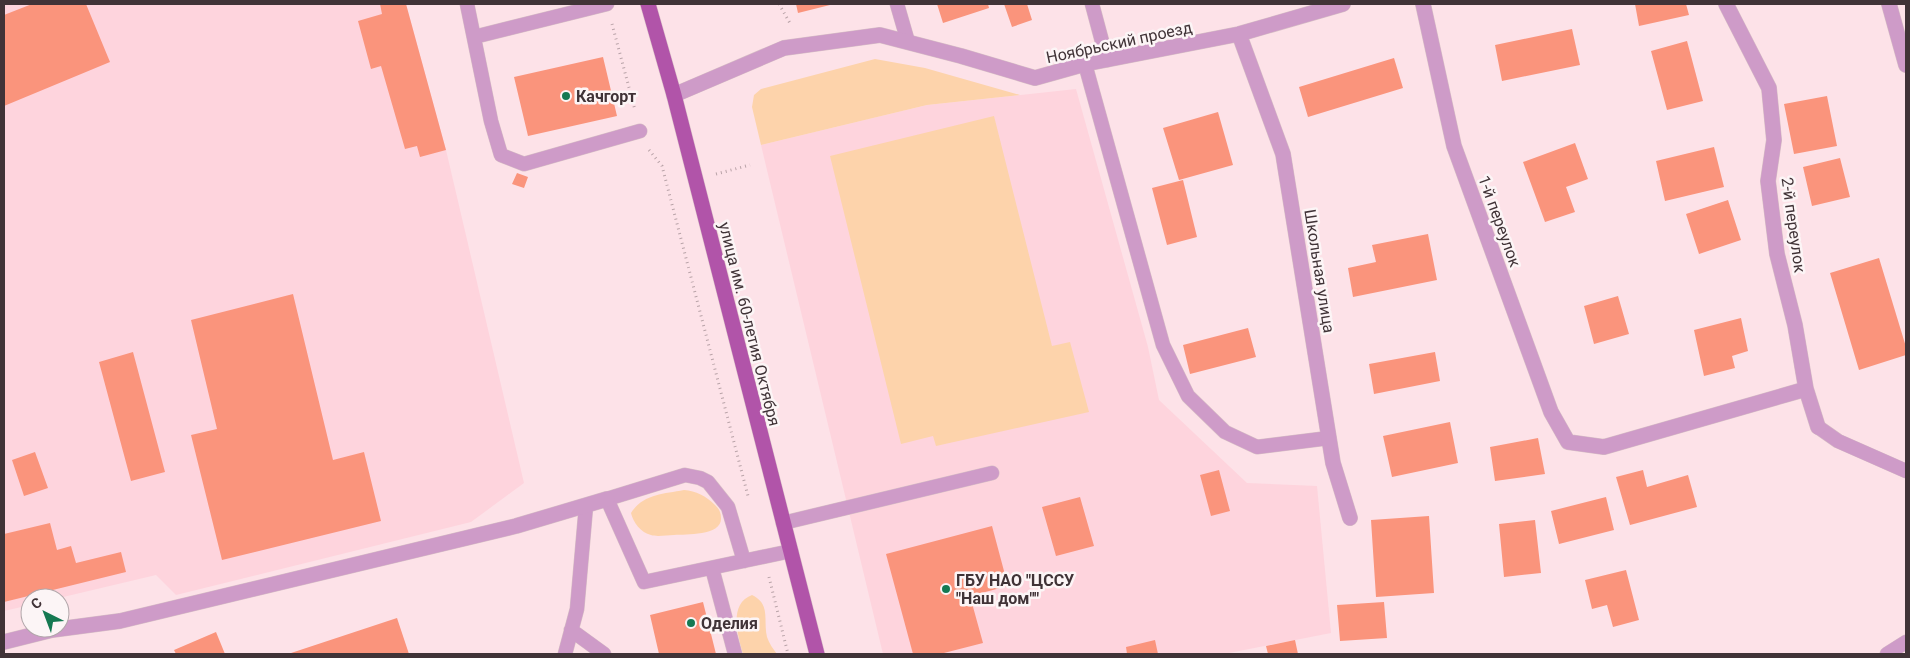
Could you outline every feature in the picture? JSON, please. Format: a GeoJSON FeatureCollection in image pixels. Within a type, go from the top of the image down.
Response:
{"type":"FeatureCollection","features":[{"type":"Feature","properties":{"kind":"main road","name":"улица им. 60-летия Октября"},"geometry":{"type":"LineString","coordinates":[[648,4],[674,95],[817,654]]}},
{"type":"Feature","properties":{"kind":"street","name":"Ноябрьский проезд"},"geometry":{"type":"LineString","coordinates":[[674,95],[784,48],[880,35],[1035,78],[1085,64],[1239,34],[1343,4]]}},
{"type":"Feature","properties":{"kind":"street","name":"1-й переулок"},"geometry":{"type":"LineString","coordinates":[[1422,4],[1454,146],[1551,412],[1568,442],[1604,447],[1806,389]]}},
{"type":"Feature","properties":{"kind":"street","name":"2-й переулок"},"geometry":{"type":"LineString","coordinates":[[1726,4],[1769,88],[1774,140],[1768,181],[1777,254],[1795,325],[1806,389],[1818,427]]}},
{"type":"Feature","properties":{"kind":"street"},"geometry":{"type":"LineString","coordinates":[[1889,4],[1906,65]]}},
{"type":"Feature","properties":{"kind":"street","name":"Школьная улица"},"geometry":{"type":"LineString","coordinates":[[1239,34],[1283,154],[1333,463],[1350,518]]}},
{"type":"Feature","properties":{"kind":"street"},"geometry":{"type":"LineString","coordinates":[[4,642],[52,630],[120,621],[516,526],[608,499]]}},
{"type":"Feature","properties":{"kind":"lane"},"geometry":{"type":"LineString","coordinates":[[467,4],[491,121],[501,155],[524,164],[640,131]]}},
{"type":"Feature","properties":{"kind":"lane"},"geometry":{"type":"LineString","coordinates":[[474,37],[607,4]]}},
{"type":"Feature","properties":{"kind":"lane"},"geometry":{"type":"LineString","coordinates":[[897,4],[908,42]]}},
{"type":"Feature","properties":{"kind":"lane"},"geometry":{"type":"LineString","coordinates":[[1092,4],[1107,60]]}},
{"type":"Feature","properties":{"kind":"lane"},"geometry":{"type":"LineString","coordinates":[[1085,64],[1163,345],[1188,396],[1225,432],[1257,447],[1329,438]]}},
{"type":"Feature","properties":{"kind":"lane"},"geometry":{"type":"LineString","coordinates":[[1818,427],[1838,441],[1906,471]]}},
{"type":"Feature","properties":{"kind":"lane"},"geometry":{"type":"LineString","coordinates":[[783,523],[992,473]]}},
{"type":"Feature","properties":{"kind":"lane"},"geometry":{"type":"LineString","coordinates":[[744,561],[728,507],[712,486],[700,478],[685,475],[608,499],[644,582],[764,557],[790,551]]}},
{"type":"Feature","properties":{"kind":"lane"},"geometry":{"type":"LineString","coordinates":[[565,654],[576,609],[586,506]]}},
{"type":"Feature","properties":{"kind":"lane"},"geometry":{"type":"LineString","coordinates":[[712,568],[735,654]]}},
{"type":"Feature","properties":{"kind":"lane"},"geometry":{"type":"LineString","coordinates":[[572,630],[604,654]]}},
{"type":"Feature","properties":{"kind":"lane"},"geometry":{"type":"LineString","coordinates":[[1887,654],[1906,642]]}},
{"type":"Feature","properties":{"kind":"path"},"geometry":{"type":"LineString","coordinates":[[607,4],[644,143],[662,166],[750,502]]}},
{"type":"Feature","properties":{"kind":"path"},"geometry":{"type":"LineString","coordinates":[[713,175],[750,165]]}},
{"type":"Feature","properties":{"kind":"path"},"geometry":{"type":"LineString","coordinates":[[764,557],[788,654]]}},
{"type":"Feature","properties":{"kind":"shaded area"},"geometry":{"type":"Polygon","coordinates":[[[4,4],[406,4],[446,150],[524,483],[471,522],[176,595],[156,575],[70,595],[70,588],[20,588],[20,607],[4,611],[4,4]]]}},
{"type":"Feature","properties":{"kind":"shaded area"},"geometry":{"type":"Polygon","coordinates":[[[875,59],[925,68],[1020,95],[927,105],[761,145],[752,107],[754,95],[761,89],[875,59]]]}},
{"type":"Feature","properties":{"kind":"shaded area"},"geometry":{"type":"Polygon","coordinates":[[[1076,89],[1148,347],[1159,400],[1247,483],[1317,486],[1331,633],[1224,654],[883,654],[761,145],[927,105],[1076,89]]]}},
{"type":"Feature","properties":{"kind":"shaded area"},"geometry":{"type":"Polygon","coordinates":[[[994,116],[1052,346],[1070,342],[1089,412],[936,446],[933,436],[901,444],[830,156],[994,116]]]}},
{"type":"Feature","properties":{"kind":"shaded area"},"geometry":{"type":"Polygon","coordinates":[[[684,490],[701,494],[718,508],[721,518],[720,524],[716,528],[702,533],[656,536],[641,530],[631,513],[641,502],[661,494],[684,490]]]}},
{"type":"Feature","properties":{"kind":"shaded area"},"geometry":{"type":"Polygon","coordinates":[[[752,595],[762,603],[765,613],[767,637],[777,654],[743,654],[737,630],[737,613],[745,599],[752,595]]]}},
{"type":"Feature","properties":{"kind":"building"},"geometry":{"type":"Polygon","coordinates":[[[32,4],[86,4],[110,62],[4,106],[4,15],[32,4]]]}},
{"type":"Feature","properties":{"kind":"building"},"geometry":{"type":"Polygon","coordinates":[[[380,4],[406,4],[446,150],[420,157],[417,146],[405,149],[381,66],[371,69],[358,21],[382,14],[380,4]]]}},
{"type":"Feature","properties":{"kind":"building"},"geometry":{"type":"Polygon","coordinates":[[[796,4],[834,4],[798,13],[796,4]]]}},
{"type":"Feature","properties":{"kind":"building"},"geometry":{"type":"Polygon","coordinates":[[[937,4],[988,4],[989,8],[943,23],[937,4]]]}},
{"type":"Feature","properties":{"kind":"building"},"geometry":{"type":"Polygon","coordinates":[[[1004,4],[1027,4],[1032,20],[1012,27],[1004,4]]]}},
{"type":"Feature","properties":{"kind":"building"},"geometry":{"type":"Polygon","coordinates":[[[1635,4],[1686,4],[1689,15],[1639,26],[1635,4]]]}},
{"type":"Feature","properties":{"kind":"building"},"geometry":{"type":"Polygon","coordinates":[[[1572,29],[1580,65],[1502,81],[1495,45],[1572,29]]]}},
{"type":"Feature","properties":{"kind":"building"},"geometry":{"type":"Polygon","coordinates":[[[1687,41],[1703,101],[1667,110],[1651,51],[1687,41]]]}},
{"type":"Feature","properties":{"kind":"building"},"geometry":{"type":"Polygon","coordinates":[[[603,57],[617,116],[528,136],[514,77],[603,57]]]}},
{"type":"Feature","properties":{"kind":"building"},"geometry":{"type":"Polygon","coordinates":[[[1394,58],[1403,88],[1308,117],[1299,87],[1394,58]]]}},
{"type":"Feature","properties":{"kind":"building"},"geometry":{"type":"Polygon","coordinates":[[[1827,96],[1837,146],[1794,154],[1784,104],[1827,96]]]}},
{"type":"Feature","properties":{"kind":"building"},"geometry":{"type":"Polygon","coordinates":[[[1218,112],[1233,165],[1179,180],[1163,128],[1218,112]]]}},
{"type":"Feature","properties":{"kind":"building"},"geometry":{"type":"Polygon","coordinates":[[[1575,143],[1588,179],[1566,187],[1575,212],[1545,222],[1523,162],[1575,143]]]}},
{"type":"Feature","properties":{"kind":"building"},"geometry":{"type":"Polygon","coordinates":[[[1714,147],[1724,187],[1665,201],[1656,161],[1714,147]]]}},
{"type":"Feature","properties":{"kind":"building"},"geometry":{"type":"Polygon","coordinates":[[[1840,158],[1850,197],[1812,206],[1803,167],[1840,158]]]}},
{"type":"Feature","properties":{"kind":"building"},"geometry":{"type":"Polygon","coordinates":[[[517,173],[528,177],[524,188],[512,184],[517,173]]]}},
{"type":"Feature","properties":{"kind":"building"},"geometry":{"type":"Polygon","coordinates":[[[1183,180],[1197,237],[1167,245],[1152,188],[1183,180]]]}},
{"type":"Feature","properties":{"kind":"building"},"geometry":{"type":"Polygon","coordinates":[[[1728,200],[1741,240],[1699,254],[1686,214],[1728,200]]]}},
{"type":"Feature","properties":{"kind":"building"},"geometry":{"type":"Polygon","coordinates":[[[1428,234],[1437,280],[1353,297],[1348,268],[1376,262],[1372,245],[1428,234]]]}},
{"type":"Feature","properties":{"kind":"building"},"geometry":{"type":"Polygon","coordinates":[[[1879,258],[1906,347],[1906,355],[1859,370],[1830,273],[1879,258]]]}},
{"type":"Feature","properties":{"kind":"building"},"geometry":{"type":"Polygon","coordinates":[[[293,294],[333,460],[364,452],[381,521],[222,560],[191,435],[217,429],[191,320],[293,294]]]}},
{"type":"Feature","properties":{"kind":"building"},"geometry":{"type":"Polygon","coordinates":[[[1618,296],[1629,334],[1594,344],[1584,306],[1618,296]]]}},
{"type":"Feature","properties":{"kind":"building"},"geometry":{"type":"Polygon","coordinates":[[[1741,318],[1748,351],[1732,356],[1735,368],[1704,376],[1694,330],[1741,318]]]}},
{"type":"Feature","properties":{"kind":"building"},"geometry":{"type":"Polygon","coordinates":[[[1248,328],[1256,357],[1190,374],[1183,345],[1248,328]]]}},
{"type":"Feature","properties":{"kind":"building"},"geometry":{"type":"Polygon","coordinates":[[[133,352],[165,472],[131,481],[99,362],[133,352]]]}},
{"type":"Feature","properties":{"kind":"building"},"geometry":{"type":"Polygon","coordinates":[[[1435,352],[1440,381],[1374,394],[1369,364],[1435,352]]]}},
{"type":"Feature","properties":{"kind":"building"},"geometry":{"type":"Polygon","coordinates":[[[1450,422],[1458,463],[1392,477],[1383,436],[1450,422]]]}},
{"type":"Feature","properties":{"kind":"building"},"geometry":{"type":"Polygon","coordinates":[[[1538,438],[1545,474],[1495,481],[1490,447],[1538,438]]]}},
{"type":"Feature","properties":{"kind":"building"},"geometry":{"type":"Polygon","coordinates":[[[35,452],[48,488],[24,496],[12,460],[35,452]]]}},
{"type":"Feature","properties":{"kind":"building"},"geometry":{"type":"Polygon","coordinates":[[[1219,470],[1230,511],[1211,516],[1200,475],[1219,470]]]}},
{"type":"Feature","properties":{"kind":"building"},"geometry":{"type":"Polygon","coordinates":[[[1643,470],[1647,487],[1688,475],[1697,507],[1630,525],[1616,477],[1643,470]]]}},
{"type":"Feature","properties":{"kind":"building"},"geometry":{"type":"Polygon","coordinates":[[[1080,497],[1094,546],[1056,556],[1042,507],[1080,497]]]}},
{"type":"Feature","properties":{"kind":"building"},"geometry":{"type":"Polygon","coordinates":[[[1606,497],[1614,530],[1559,544],[1551,511],[1606,497]]]}},
{"type":"Feature","properties":{"kind":"building"},"geometry":{"type":"Polygon","coordinates":[[[1429,516],[1434,593],[1376,597],[1371,520],[1429,516]]]}},
{"type":"Feature","properties":{"kind":"building"},"geometry":{"type":"Polygon","coordinates":[[[1535,520],[1541,573],[1504,577],[1499,524],[1535,520]]]}},
{"type":"Feature","properties":{"kind":"building"},"geometry":{"type":"Polygon","coordinates":[[[50,523],[57,550],[71,546],[76,563],[121,552],[126,572],[61,588],[20,588],[20,598],[4,602],[4,534],[50,523]]]}},
{"type":"Feature","properties":{"kind":"building"},"geometry":{"type":"Polygon","coordinates":[[[992,526],[1008,586],[970,596],[983,643],[940,654],[913,654],[886,554],[992,526]]]}},
{"type":"Feature","properties":{"kind":"building"},"geometry":{"type":"Polygon","coordinates":[[[1626,570],[1639,620],[1613,627],[1607,605],[1592,609],[1585,580],[1626,570]]]}},
{"type":"Feature","properties":{"kind":"building"},"geometry":{"type":"Polygon","coordinates":[[[703,602],[716,654],[659,654],[650,615],[703,602]]]}},
{"type":"Feature","properties":{"kind":"building"},"geometry":{"type":"Polygon","coordinates":[[[1384,602],[1387,638],[1340,641],[1337,605],[1384,602]]]}},
{"type":"Feature","properties":{"kind":"building"},"geometry":{"type":"Polygon","coordinates":[[[397,618],[409,654],[288,654],[397,618]]]}},
{"type":"Feature","properties":{"kind":"building"},"geometry":{"type":"Polygon","coordinates":[[[216,632],[225,654],[176,654],[174,650],[216,632]]]}},
{"type":"Feature","properties":{"kind":"building"},"geometry":{"type":"Polygon","coordinates":[[[1155,640],[1158,654],[1127,654],[1126,647],[1155,640]]]}},
{"type":"Feature","properties":{"kind":"building"},"geometry":{"type":"Polygon","coordinates":[[[1295,640],[1298,654],[1268,654],[1266,646],[1295,640]]]}},
{"type":"Feature","properties":{"kind":"place","name":"Качгорт"},"geometry":{"type":"Point","coordinates":[566,96]}},
{"type":"Feature","properties":{"kind":"place","name":"ГБУ НАО \"ЦССУ \"Наш дом\"\""},"geometry":{"type":"Point","coordinates":[946,589]}},
{"type":"Feature","properties":{"kind":"place","name":"Оделия"},"geometry":{"type":"Point","coordinates":[691,623]}}]}
